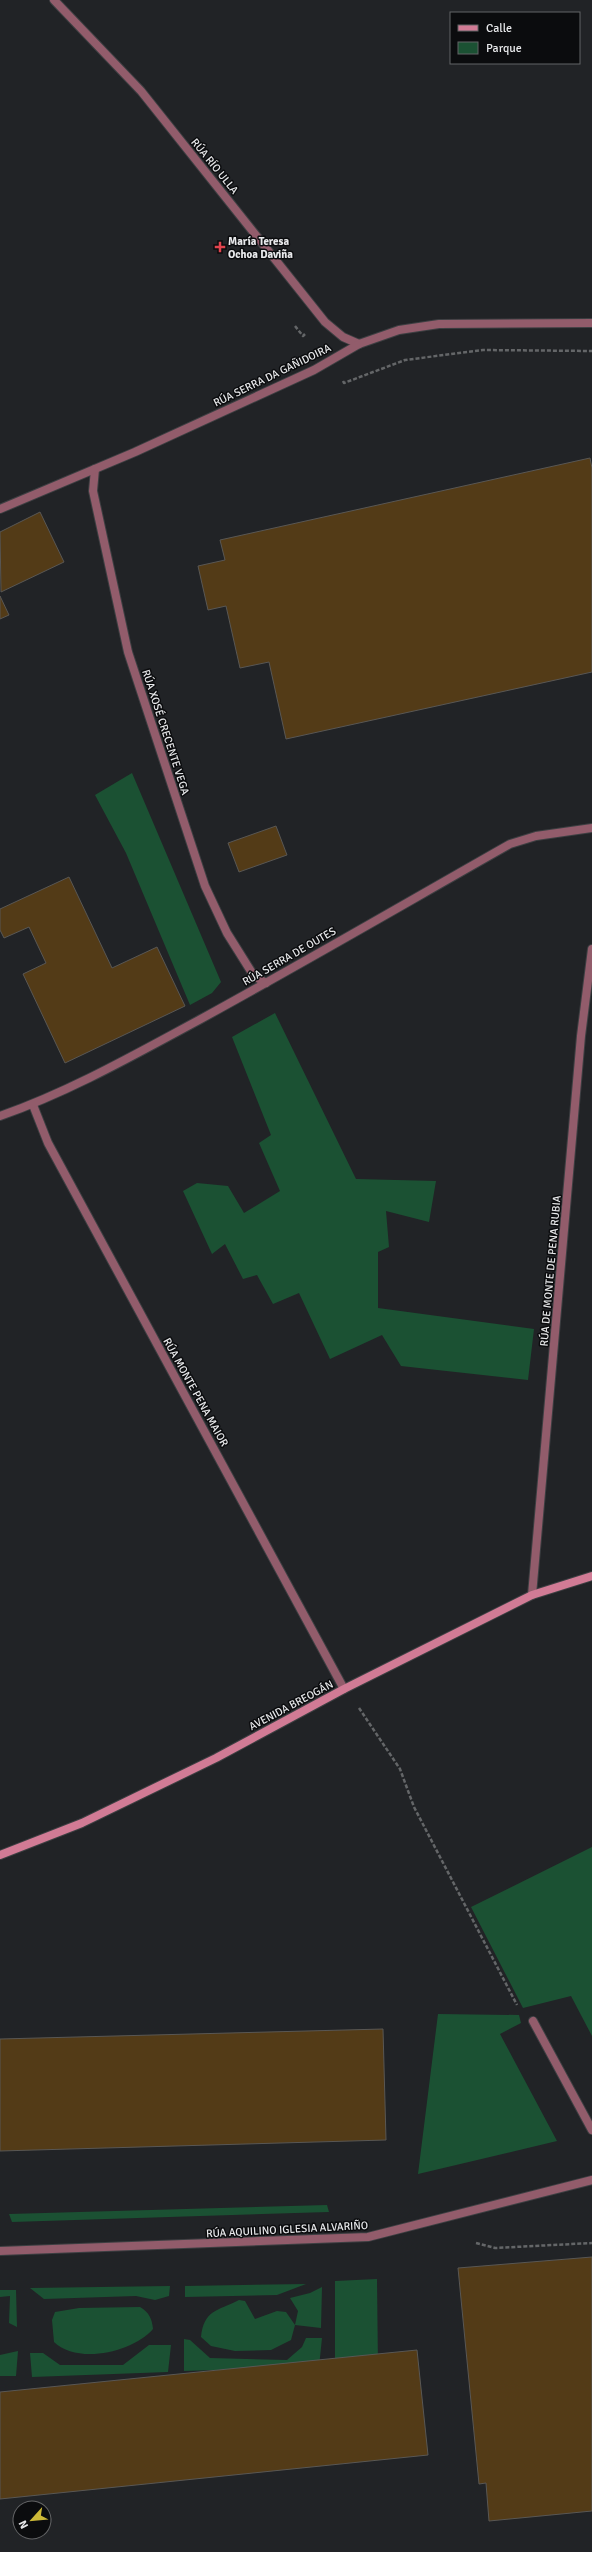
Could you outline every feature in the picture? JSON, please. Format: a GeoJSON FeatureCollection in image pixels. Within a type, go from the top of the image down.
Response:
{"type":"FeatureCollection","features":[{"type":"Feature","properties":{"kind":"street","name":"RÚA RÍO ULLA"},"geometry":{"type":"LineString","coordinates":[[54,0],[141,91],[325,322],[343,337],[359,344]]}},
{"type":"Feature","properties":{"kind":"street","name":"RÚA SERRA DA GAÑIDOIRA"},"geometry":{"type":"LineString","coordinates":[[0,509],[95,469],[314,370],[359,344],[399,330],[439,324],[592,323]]}},
{"type":"Feature","properties":{"kind":"street","name":"RÚA XOSÉ CRECENTE VEGA"},"geometry":{"type":"LineString","coordinates":[[95,469],[93,491],[128,652],[200,871],[227,933],[254,976],[266,983]]}},
{"type":"Feature","properties":{"kind":"street","name":"RÚA SERRA DE OUTES"},"geometry":{"type":"LineString","coordinates":[[0,1116],[33,1105],[134,1054],[266,983],[510,844],[536,836],[592,828]]}},
{"type":"Feature","properties":{"kind":"street","name":"RÚA DE MONTE DE PENA RUBIA"},"geometry":{"type":"LineString","coordinates":[[532,1595],[581,1036],[592,949]]}},
{"type":"Feature","properties":{"kind":"street","name":"RÚA MONTE PENA MAIOR"},"geometry":{"type":"LineString","coordinates":[[33,1105],[48,1143],[344,1689]]}},
{"type":"Feature","properties":{"kind":"street","name":"AVENIDA BREOGÁN"},"geometry":{"type":"LineString","coordinates":[[0,1855],[89,1820],[216,1758],[344,1689],[532,1595],[592,1576]]}},
{"type":"Feature","properties":{"kind":"street"},"geometry":{"type":"LineString","coordinates":[[533,2021],[592,2130]]}},
{"type":"Feature","properties":{"kind":"street","name":"RÚA AQUILINO IGLESIA ALVARIÑO"},"geometry":{"type":"LineString","coordinates":[[0,2251],[368,2237],[592,2180]]}},
{"type":"Feature","properties":{"kind":"path"},"geometry":{"type":"LineString","coordinates":[[344,383],[404,360],[483,350],[592,351]]}},
{"type":"Feature","properties":{"kind":"path"},"geometry":{"type":"LineString","coordinates":[[344,1689],[377,1731],[400,1769],[414,1807],[463,1905],[520,2010],[533,2021]]}},
{"type":"Feature","properties":{"kind":"path"},"geometry":{"type":"LineString","coordinates":[[476,2244],[495,2248],[592,2243]]}},
{"type":"Feature","properties":{"kind":"green space"},"geometry":{"type":"Polygon","coordinates":[[[132,773],[221,982],[212,993],[190,1005],[126,853],[95,795],[132,773]]]}},
{"type":"Feature","properties":{"kind":"green space"},"geometry":{"type":"Polygon","coordinates":[[[275,1013],[356,1179],[436,1181],[429,1222],[386,1211],[389,1247],[378,1252],[378,1308],[534,1329],[528,1380],[401,1366],[382,1335],[330,1359],[299,1293],[273,1304],[257,1275],[243,1279],[225,1244],[212,1254],[183,1191],[197,1183],[228,1186],[244,1213],[280,1191],[259,1143],[271,1135],[232,1037],[275,1013]]]}},
{"type":"Feature","properties":{"kind":"green space"},"geometry":{"type":"Polygon","coordinates":[[[592,1847],[592,2036],[571,1996],[523,2008],[471,1907],[592,1847]]]}},
{"type":"Feature","properties":{"kind":"green space"},"geometry":{"type":"Polygon","coordinates":[[[438,2014],[519,2015],[521,2023],[500,2034],[557,2141],[418,2174],[438,2014]]]}},
{"type":"Feature","properties":{"kind":"green space"},"geometry":{"type":"Polygon","coordinates":[[[327,2205],[329,2212],[12,2222],[9,2214],[327,2205]]]}},
{"type":"Feature","properties":{"kind":"green space"},"geometry":{"type":"Polygon","coordinates":[[[377,2279],[378,2368],[335,2368],[335,2281],[377,2279]]]}},
{"type":"Feature","properties":{"kind":"green space"},"geometry":{"type":"Polygon","coordinates":[[[306,2284],[277,2295],[185,2297],[185,2286],[306,2284]]]}},
{"type":"Feature","properties":{"kind":"green space"},"geometry":{"type":"Polygon","coordinates":[[[170,2286],[169,2296],[155,2300],[136,2296],[44,2299],[30,2288],[170,2286]]]}},
{"type":"Feature","properties":{"kind":"green space"},"geometry":{"type":"Polygon","coordinates":[[[322,2287],[321,2328],[295,2325],[298,2311],[290,2298],[310,2293],[322,2287]]]}},
{"type":"Feature","properties":{"kind":"green space"},"geometry":{"type":"Polygon","coordinates":[[[0,2290],[16,2290],[17,2327],[9,2323],[10,2296],[0,2297],[0,2290]]]}},
{"type":"Feature","properties":{"kind":"green space"},"geometry":{"type":"Polygon","coordinates":[[[239,2300],[245,2301],[255,2319],[277,2311],[286,2312],[295,2325],[291,2340],[271,2350],[235,2351],[211,2346],[201,2337],[205,2321],[213,2312],[239,2300]]]}},
{"type":"Feature","properties":{"kind":"green space"},"geometry":{"type":"Polygon","coordinates":[[[140,2307],[150,2316],[153,2329],[144,2337],[132,2344],[105,2353],[91,2354],[77,2353],[64,2349],[54,2342],[52,2320],[55,2312],[79,2308],[140,2307]]]}},
{"type":"Feature","properties":{"kind":"green space"},"geometry":{"type":"Polygon","coordinates":[[[306,2338],[322,2338],[319,2367],[184,2371],[184,2339],[190,2340],[210,2358],[287,2360],[302,2347],[306,2338]]]}},
{"type":"Feature","properties":{"kind":"green space"},"geometry":{"type":"Polygon","coordinates":[[[149,2345],[171,2345],[168,2372],[32,2377],[30,2353],[43,2353],[60,2365],[123,2365],[149,2345]]]}},
{"type":"Feature","properties":{"kind":"green space"},"geometry":{"type":"Polygon","coordinates":[[[18,2351],[16,2376],[0,2376],[0,2355],[18,2351]]]}},
{"type":"Feature","properties":{"kind":"building"},"geometry":{"type":"Polygon","coordinates":[[[590,458],[592,468],[592,672],[286,739],[269,662],[240,668],[226,606],[208,610],[198,566],[225,560],[220,540],[590,458]]]}},
{"type":"Feature","properties":{"kind":"building"},"geometry":{"type":"Polygon","coordinates":[[[40,512],[64,562],[1,592],[0,532],[40,512]]]}},
{"type":"Feature","properties":{"kind":"building"},"geometry":{"type":"Polygon","coordinates":[[[0,596],[9,615],[0,619],[0,596]]]}},
{"type":"Feature","properties":{"kind":"building"},"geometry":{"type":"Polygon","coordinates":[[[276,826],[287,855],[239,872],[228,843],[276,826]]]}},
{"type":"Feature","properties":{"kind":"building"},"geometry":{"type":"Polygon","coordinates":[[[69,877],[112,968],[157,947],[185,1006],[65,1063],[23,974],[46,963],[29,927],[4,938],[0,930],[0,909],[69,877]]]}},
{"type":"Feature","properties":{"kind":"building"},"geometry":{"type":"Polygon","coordinates":[[[383,2029],[386,2140],[0,2151],[0,2039],[383,2029]]]}},
{"type":"Feature","properties":{"kind":"building"},"geometry":{"type":"Polygon","coordinates":[[[592,2257],[592,2511],[489,2521],[486,2483],[479,2484],[458,2268],[592,2257]]]}},
{"type":"Feature","properties":{"kind":"building"},"geometry":{"type":"Polygon","coordinates":[[[417,2350],[428,2455],[0,2499],[0,2392],[417,2350]]]}},
{"type":"Feature","properties":{"kind":"place","name":"María Teresa Ochoa Daviña"},"geometry":{"type":"Point","coordinates":[220,247]}}]}
